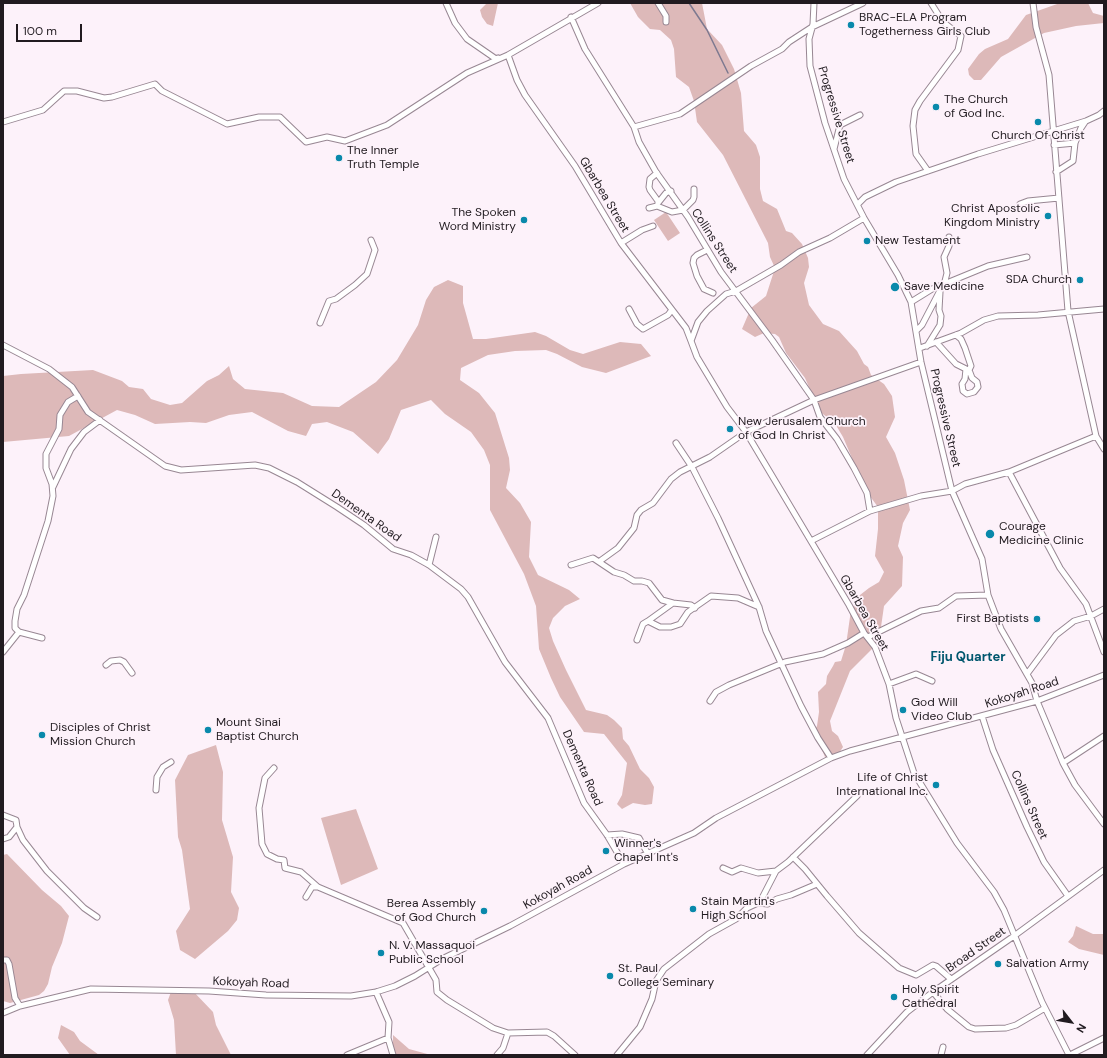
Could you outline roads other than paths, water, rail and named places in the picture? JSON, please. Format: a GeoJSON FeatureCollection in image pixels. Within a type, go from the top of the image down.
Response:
{"type":"FeatureCollection","features":[{"type":"Feature","properties":{"kind":"street"},"geometry":{"type":"LineString","coordinates":[[446,3],[455,23],[467,39],[496,59],[506,55]]}},
{"type":"Feature","properties":{"kind":"street"},"geometry":{"type":"LineString","coordinates":[[3,122],[43,110],[64,91],[77,91],[100,97],[112,97],[155,84],[162,91],[227,124],[259,117],[280,117],[306,142],[328,137],[345,141],[387,125],[467,73],[506,55],[571,17],[576,17],[598,3]]}},
{"type":"Feature","properties":{"kind":"street"},"geometry":{"type":"LineString","coordinates":[[658,3],[666,16],[666,22]]}},
{"type":"Feature","properties":{"kind":"street","name":"Progressive Street"},"geometry":{"type":"LineString","coordinates":[[814,3],[812,27],[809,39],[810,66],[825,123],[844,179],[864,218],[898,275],[911,302],[917,330],[921,362],[952,491],[982,559],[988,595],[1001,629],[1028,674],[1063,763],[1078,790],[1104,824]]}},
{"type":"Feature","properties":{"kind":"street"},"geometry":{"type":"LineString","coordinates":[[634,127],[680,114],[751,66],[782,49],[789,42],[812,27],[863,3]]}},
{"type":"Feature","properties":{"kind":"street"},"geometry":{"type":"LineString","coordinates":[[928,171],[916,154],[913,126],[915,110],[958,50],[961,36],[943,22],[931,3]]}},
{"type":"Feature","properties":{"kind":"street"},"geometry":{"type":"LineString","coordinates":[[1033,3],[1036,27],[1049,76],[1068,311],[1096,436],[1104,449]]}},
{"type":"Feature","properties":{"kind":"street","name":"Collins Street"},"geometry":{"type":"LineString","coordinates":[[571,17],[585,49],[634,127],[639,142],[657,173],[671,191],[720,272],[736,291],[814,400],[820,417],[837,439],[854,468],[866,493],[870,511]]}},
{"type":"Feature","properties":{"kind":"street","name":"Gbarbea Street"},"geometry":{"type":"LineString","coordinates":[[506,55],[525,95],[575,166],[622,243],[671,311],[686,328],[701,364],[727,407],[746,432],[866,635],[875,647],[889,684],[896,718],[914,773],[957,843],[994,892],[1045,1008],[1069,1055]]}},
{"type":"Feature","properties":{"kind":"street"},"geometry":{"type":"LineString","coordinates":[[858,204],[864,197],[876,190],[928,171],[1086,121],[1104,111]]}},
{"type":"Feature","properties":{"kind":"street"},"geometry":{"type":"LineString","coordinates":[[834,149],[840,125],[860,115]]}},
{"type":"Feature","properties":{"kind":"street"},"geometry":{"type":"LineString","coordinates":[[1056,172],[1073,161],[1076,143],[1081,128],[1086,121]]}},
{"type":"Feature","properties":{"kind":"street"},"geometry":{"type":"LineString","coordinates":[[1054,145],[1076,143]]}},
{"type":"Feature","properties":{"kind":"street"},"geometry":{"type":"LineString","coordinates":[[657,173],[650,179],[650,190],[657,204],[672,212],[683,210],[693,200],[694,189]]}},
{"type":"Feature","properties":{"kind":"street"},"geometry":{"type":"LineString","coordinates":[[648,208],[657,204],[666,193],[671,191]]}},
{"type":"Feature","properties":{"kind":"street"},"geometry":{"type":"LineString","coordinates":[[1020,204],[1028,201],[1059,198]]}},
{"type":"Feature","properties":{"kind":"street"},"geometry":{"type":"LineString","coordinates":[[692,341],[698,322],[707,310],[726,294],[736,291],[781,265],[793,255],[830,238],[864,218]]}},
{"type":"Feature","properties":{"kind":"street"},"geometry":{"type":"LineString","coordinates":[[622,243],[642,230],[653,226]]}},
{"type":"Feature","properties":{"kind":"street"},"geometry":{"type":"LineString","coordinates":[[938,310],[942,287],[947,273],[944,257],[949,246],[949,237]]}},
{"type":"Feature","properties":{"kind":"street"},"geometry":{"type":"LineString","coordinates":[[320,323],[329,301],[336,299],[367,274],[375,250],[371,240]]}},
{"type":"Feature","properties":{"kind":"street"},"geometry":{"type":"LineString","coordinates":[[707,250],[694,258],[693,264],[704,289],[713,293]]}},
{"type":"Feature","properties":{"kind":"street"},"geometry":{"type":"LineString","coordinates":[[911,302],[996,263],[1027,257]]}},
{"type":"Feature","properties":{"kind":"street"},"geometry":{"type":"LineString","coordinates":[[917,330],[922,325],[942,287]]}},
{"type":"Feature","properties":{"kind":"street"},"geometry":{"type":"LineString","coordinates":[[927,346],[940,325],[941,316],[932,304]]}},
{"type":"Feature","properties":{"kind":"street"},"geometry":{"type":"LineString","coordinates":[[629,309],[637,324],[643,329],[668,315],[671,311]]}},
{"type":"Feature","properties":{"kind":"street"},"geometry":{"type":"LineString","coordinates":[[920,348],[956,334],[984,320],[998,316],[1038,315],[1068,311],[1104,309]]}},
{"type":"Feature","properties":{"kind":"street"},"geometry":{"type":"LineString","coordinates":[[936,342],[956,364],[966,369],[965,379],[962,384],[963,391],[967,394],[974,392],[978,387],[977,382],[972,378],[969,370],[971,366],[965,348],[961,339],[956,334]]}},
{"type":"Feature","properties":{"kind":"street","name":"Dementa Road"},"geometry":{"type":"LineString","coordinates":[[3,345],[49,369],[72,387],[88,412],[165,466],[181,470],[255,465],[269,468],[297,482],[338,507],[364,524],[393,549],[411,555],[429,565],[461,589],[468,597],[506,662],[548,718],[584,803],[607,835],[624,864]]}},
{"type":"Feature","properties":{"kind":"street"},"geometry":{"type":"LineString","coordinates":[[600,561],[618,548],[629,536],[634,528],[637,515],[642,510],[653,504],[671,479],[680,472],[710,457],[746,432],[814,400],[921,362]]}},
{"type":"Feature","properties":{"kind":"street"},"geometry":{"type":"LineString","coordinates":[[42,638],[19,632],[15,628],[17,609],[24,595],[48,521],[53,496],[46,468],[46,454],[59,428],[60,415],[68,402],[78,396]]}},
{"type":"Feature","properties":{"kind":"street"},"geometry":{"type":"LineString","coordinates":[[52,488],[71,449],[84,432],[100,420]]}},
{"type":"Feature","properties":{"kind":"street"},"geometry":{"type":"LineString","coordinates":[[811,541],[870,511],[921,496],[952,491],[964,484],[1009,472],[1096,436]]}},
{"type":"Feature","properties":{"kind":"street"},"geometry":{"type":"LineString","coordinates":[[676,443],[692,467],[731,544],[759,607],[766,631],[818,738],[831,758]]}},
{"type":"Feature","properties":{"kind":"street"},"geometry":{"type":"LineString","coordinates":[[1009,472],[1043,539],[1060,568],[1083,598],[1104,652]]}},
{"type":"Feature","properties":{"kind":"street"},"geometry":{"type":"LineString","coordinates":[[429,565],[436,537]]}},
{"type":"Feature","properties":{"kind":"street"},"geometry":{"type":"LineString","coordinates":[[571,565],[593,558],[600,561],[614,572],[624,575],[634,581],[649,583],[662,600],[691,605],[695,608]]}},
{"type":"Feature","properties":{"kind":"street"},"geometry":{"type":"LineString","coordinates":[[710,701],[716,692],[729,685],[782,664],[823,654],[922,612],[939,608],[956,596],[988,595]]}},
{"type":"Feature","properties":{"kind":"street"},"geometry":{"type":"LineString","coordinates":[[648,621],[660,627],[671,627],[680,624],[688,612],[711,596],[738,598],[759,607]]}},
{"type":"Feature","properties":{"kind":"street"},"geometry":{"type":"LineString","coordinates":[[637,640],[643,624],[673,603]]}},
{"type":"Feature","properties":{"kind":"street"},"geometry":{"type":"LineString","coordinates":[[1028,674],[1056,635],[1074,621],[1091,616],[1104,609]]}},
{"type":"Feature","properties":{"kind":"street"},"geometry":{"type":"LineString","coordinates":[[3,652],[19,632]]}},
{"type":"Feature","properties":{"kind":"street"},"geometry":{"type":"LineString","coordinates":[[106,665],[111,661],[120,660],[124,662],[132,673]]}},
{"type":"Feature","properties":{"kind":"street"},"geometry":{"type":"LineString","coordinates":[[889,684],[916,674],[932,681]]}},
{"type":"Feature","properties":{"kind":"street","name":"Kokoyah Road"},"geometry":{"type":"LineString","coordinates":[[3,1013],[20,1006],[91,989],[209,991],[266,995],[351,996],[376,992],[395,986],[428,967],[510,926],[624,864],[694,833],[716,818],[831,758],[850,751],[1037,700],[1104,675]]}},
{"type":"Feature","properties":{"kind":"street","name":"Collins Street"},"geometry":{"type":"LineString","coordinates":[[982,716],[993,750],[1027,827],[1044,862],[1068,896]]}},
{"type":"Feature","properties":{"kind":"street"},"geometry":{"type":"LineString","coordinates":[[1063,763],[1104,736]]}},
{"type":"Feature","properties":{"kind":"street"},"geometry":{"type":"LineString","coordinates":[[156,790],[157,777],[163,767],[171,762]]}},
{"type":"Feature","properties":{"kind":"street"},"geometry":{"type":"LineString","coordinates":[[274,768],[265,778],[260,808],[262,844],[267,854],[277,859],[284,860],[285,868],[301,872],[318,886],[403,923],[436,980],[437,992],[493,1028],[508,1033],[547,1032],[575,1055]]}},
{"type":"Feature","properties":{"kind":"street"},"geometry":{"type":"LineString","coordinates":[[617,1055],[640,1027],[652,999],[656,981],[664,969],[710,934],[736,919],[747,908],[758,903],[767,891],[769,881],[776,871],[793,857],[857,796]]}},
{"type":"Feature","properties":{"kind":"street"},"geometry":{"type":"LineString","coordinates":[[3,815],[16,820],[17,827],[23,840],[47,871],[84,908],[97,917]]}},
{"type":"Feature","properties":{"kind":"street"},"geometry":{"type":"LineString","coordinates":[[3,839],[9,837],[17,827]]}},
{"type":"Feature","properties":{"kind":"street"},"geometry":{"type":"LineString","coordinates":[[607,835],[622,834],[639,838],[648,854]]}},
{"type":"Feature","properties":{"kind":"street"},"geometry":{"type":"LineString","coordinates":[[793,857],[860,933],[899,968],[916,975],[933,965],[951,979]]}},
{"type":"Feature","properties":{"kind":"street"},"geometry":{"type":"LineString","coordinates":[[723,868],[732,872],[741,868],[758,873],[776,871]]}},
{"type":"Feature","properties":{"kind":"street","name":"Broad Street"},"geometry":{"type":"LineString","coordinates":[[867,1055],[907,1012],[1104,870]]}},
{"type":"Feature","properties":{"kind":"street"},"geometry":{"type":"LineString","coordinates":[[758,903],[768,904],[777,899],[817,884]]}},
{"type":"Feature","properties":{"kind":"street"},"geometry":{"type":"LineString","coordinates":[[306,897],[312,887],[318,886]]}},
{"type":"Feature","properties":{"kind":"street"},"geometry":{"type":"LineString","coordinates":[[3,960],[7,960],[9,964],[15,998],[20,1006]]}},
{"type":"Feature","properties":{"kind":"street"},"geometry":{"type":"LineString","coordinates":[[376,992],[389,1022],[388,1038],[394,1055]]}},
{"type":"Feature","properties":{"kind":"street"},"geometry":{"type":"LineString","coordinates":[[933,992],[947,1009],[969,1027],[975,1029],[1006,1028],[1016,1025],[1045,1008]]}},
{"type":"Feature","properties":{"kind":"street"},"geometry":{"type":"LineString","coordinates":[[497,1055],[503,1048],[508,1033]]}},
{"type":"Feature","properties":{"kind":"street"},"geometry":{"type":"LineString","coordinates":[[347,1055],[388,1038]]}},
{"type":"Feature","properties":{"kind":"street"},"geometry":{"type":"LineString","coordinates":[[1069,1055],[1104,1038]]}},
{"type":"Feature","properties":{"kind":"street"},"geometry":{"type":"LineString","coordinates":[[942,1055],[943,1047]]}},
{"type":"Feature","properties":{"kind":"waterway"},"geometry":{"type":"LineString","coordinates":[[689,3],[707,30],[728,73]]}},
{"type":"Feature","properties":{"kind":"place","name":"BRAC-ELA Program Togetherness Girls Club"},"geometry":{"type":"Point","coordinates":[851,25]}},
{"type":"Feature","properties":{"kind":"place","name":"The Church of God Inc."},"geometry":{"type":"Point","coordinates":[936,107]}},
{"type":"Feature","properties":{"kind":"place","name":"Church Of Christ"},"geometry":{"type":"Point","coordinates":[1038,122]}},
{"type":"Feature","properties":{"kind":"place","name":"The Inner Truth Temple"},"geometry":{"type":"Point","coordinates":[339,158]}},
{"type":"Feature","properties":{"kind":"place","name":"Christ Apostolic Kingdom Ministry"},"geometry":{"type":"Point","coordinates":[1048,216]}},
{"type":"Feature","properties":{"kind":"place","name":"The Spoken Word Ministry"},"geometry":{"type":"Point","coordinates":[524,220]}},
{"type":"Feature","properties":{"kind":"place","name":"New Testament"},"geometry":{"type":"Point","coordinates":[867,241]}},
{"type":"Feature","properties":{"kind":"place","name":"SDA Church"},"geometry":{"type":"Point","coordinates":[1080,280]}},
{"type":"Feature","properties":{"kind":"place","name":"Save Medicine"},"geometry":{"type":"Point","coordinates":[895,287]}},
{"type":"Feature","properties":{"kind":"place","name":"New Jerusalem Church of God In Christ"},"geometry":{"type":"Point","coordinates":[730,429]}},
{"type":"Feature","properties":{"kind":"place","name":"Courage Medicine Clinic"},"geometry":{"type":"Point","coordinates":[990,534]}},
{"type":"Feature","properties":{"kind":"place","name":"First Baptists"},"geometry":{"type":"Point","coordinates":[1037,619]}},
{"type":"Feature","properties":{"kind":"place","name":"God Will Video Club"},"geometry":{"type":"Point","coordinates":[903,710]}},
{"type":"Feature","properties":{"kind":"place","name":"Mount Sinai Baptist Church"},"geometry":{"type":"Point","coordinates":[208,730]}},
{"type":"Feature","properties":{"kind":"place","name":"Disciples of Christ Mission Church"},"geometry":{"type":"Point","coordinates":[42,735]}},
{"type":"Feature","properties":{"kind":"place","name":"Life of Christ International Inc."},"geometry":{"type":"Point","coordinates":[936,785]}},
{"type":"Feature","properties":{"kind":"place","name":"Winner's Chapel Int's"},"geometry":{"type":"Point","coordinates":[606,851]}},
{"type":"Feature","properties":{"kind":"place","name":"Stain Martin's High School"},"geometry":{"type":"Point","coordinates":[693,909]}},
{"type":"Feature","properties":{"kind":"place","name":"Berea Assembly of God Church"},"geometry":{"type":"Point","coordinates":[484,911]}},
{"type":"Feature","properties":{"kind":"place","name":"N. V. Massaquoi Public School"},"geometry":{"type":"Point","coordinates":[381,953]}},
{"type":"Feature","properties":{"kind":"place","name":"Salvation Army"},"geometry":{"type":"Point","coordinates":[998,964]}},
{"type":"Feature","properties":{"kind":"place","name":"St. Paul College Seminary"},"geometry":{"type":"Point","coordinates":[610,976]}},
{"type":"Feature","properties":{"kind":"place","name":"Holy Spirit Cathedral"},"geometry":{"type":"Point","coordinates":[894,997]}},
{"type":"Feature","properties":{"kind":"district","name":"Fiju Quarter"},"geometry":{"type":"Point","coordinates":[968,658]}}]}
